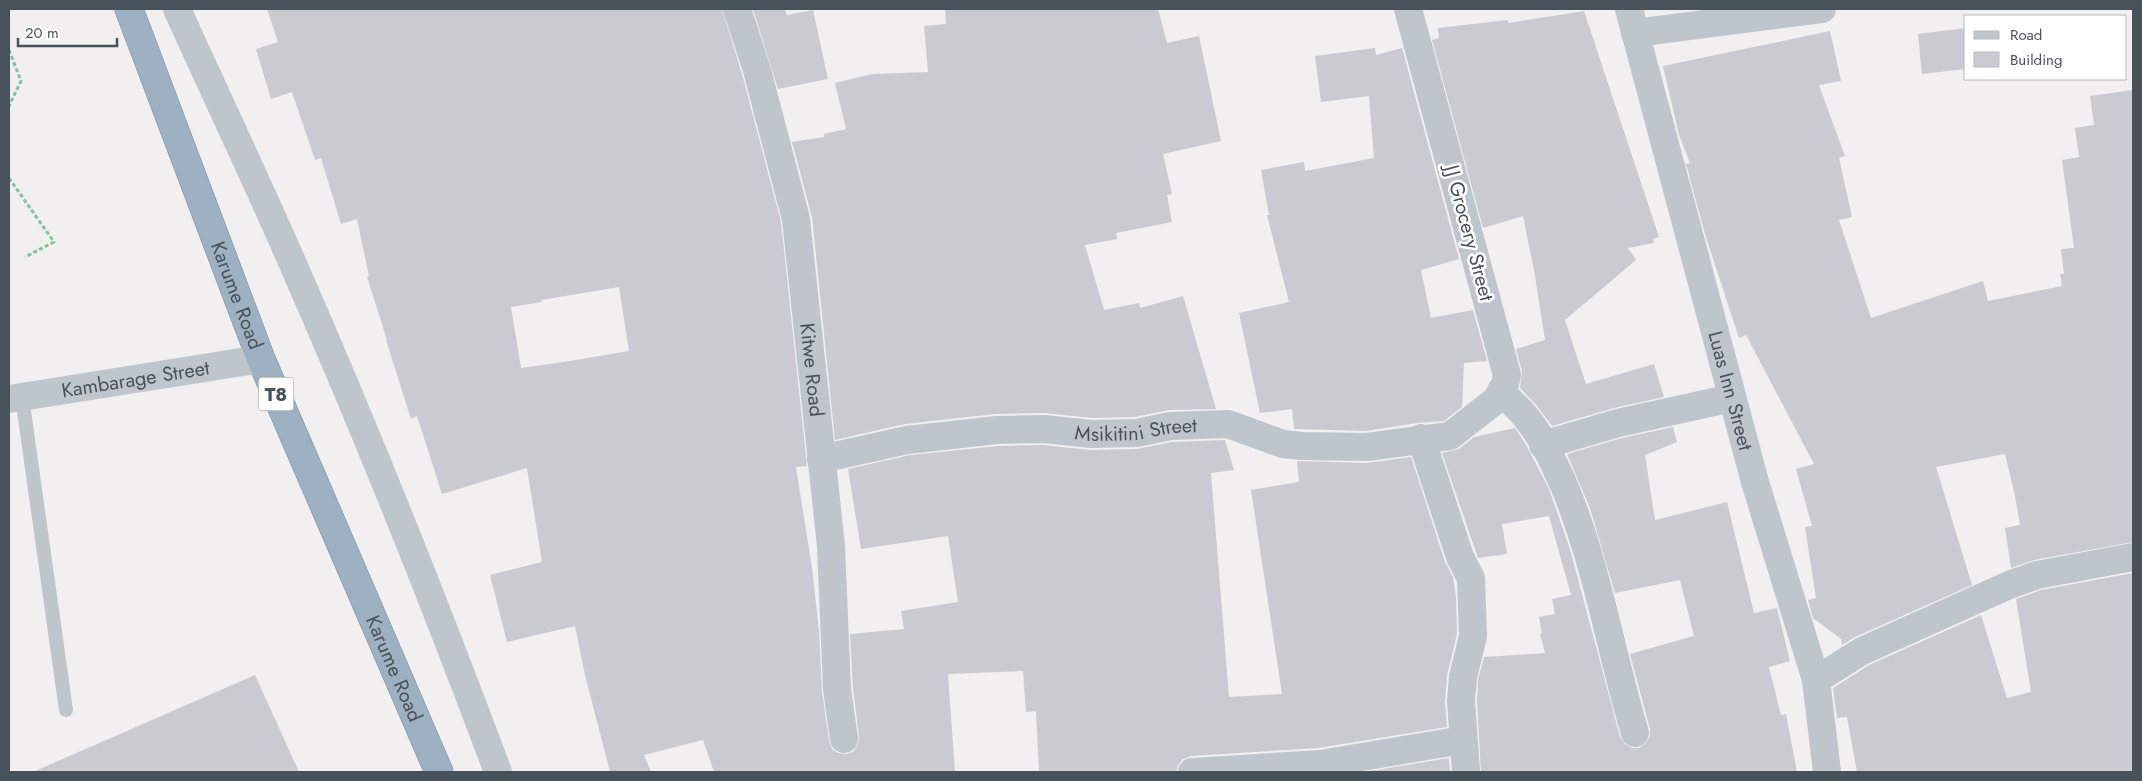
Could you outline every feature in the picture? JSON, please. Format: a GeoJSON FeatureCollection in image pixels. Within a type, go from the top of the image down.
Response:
{"type":"FeatureCollection","features":[{"type":"Feature","properties":{"kind":"highway","name":"Karume Road"},"geometry":{"type":"LineString","coordinates":[[129,9],[261,359],[439,772]]}},
{"type":"Feature","properties":{"kind":"street"},"geometry":{"type":"LineString","coordinates":[[177,9],[289,256],[386,484],[498,772]]}},
{"type":"Feature","properties":{"kind":"street","name":"Kitwe Road"},"geometry":{"type":"LineString","coordinates":[[737,9],[757,70],[796,219],[831,546],[837,689],[844,739]]}},
{"type":"Feature","properties":{"kind":"street","name":"JJ Grocery Street"},"geometry":{"type":"LineString","coordinates":[[1408,9],[1506,366],[1505,384],[1501,392]]}},
{"type":"Feature","properties":{"kind":"street"},"geometry":{"type":"LineString","coordinates":[[1632,21],[1822,9]]}},
{"type":"Feature","properties":{"kind":"street","name":"Luas Inn Street"},"geometry":{"type":"LineString","coordinates":[[1632,21],[1755,482],[1816,680],[1827,772]]}},
{"type":"Feature","properties":{"kind":"street","name":"Kambarage Street"},"geometry":{"type":"LineString","coordinates":[[15,398],[261,359]]}},
{"type":"Feature","properties":{"kind":"street"},"geometry":{"type":"LineString","coordinates":[[1501,392],[1528,420],[1544,445],[1573,508],[1598,587],[1624,696],[1635,733]]}},
{"type":"Feature","properties":{"kind":"street","name":"Msikitini Street"},"geometry":{"type":"LineString","coordinates":[[821,459],[907,440],[997,430],[1044,429],[1091,434],[1137,433],[1170,426],[1228,424],[1283,444],[1367,447],[1421,438],[1450,436],[1496,400],[1501,392]]}},
{"type":"Feature","properties":{"kind":"street"},"geometry":{"type":"LineString","coordinates":[[1544,445],[1618,423],[1732,398]]}},
{"type":"Feature","properties":{"kind":"street"},"geometry":{"type":"LineString","coordinates":[[1421,438],[1460,557],[1471,578],[1473,636],[1463,677],[1461,701],[1466,772]]}},
{"type":"Feature","properties":{"kind":"street"},"geometry":{"type":"LineString","coordinates":[[1816,680],[1862,651],[2009,585],[2037,575],[2133,557]]}},
{"type":"Feature","properties":{"kind":"street"},"geometry":{"type":"LineString","coordinates":[[1192,772],[1320,764],[1463,740]]}},
{"type":"Feature","properties":{"kind":"lane"},"geometry":{"type":"LineString","coordinates":[[15,398],[66,710]]}},
{"type":"Feature","properties":{"kind":"path"},"geometry":{"type":"LineString","coordinates":[[9,50],[21,81],[9,106]]}},
{"type":"Feature","properties":{"kind":"path"},"geometry":{"type":"LineString","coordinates":[[9,178],[54,242],[25,257]]}},
{"type":"Feature","properties":{"kind":"building"},"geometry":{"type":"Polygon","coordinates":[[[267,9],[722,9],[742,74],[781,222],[807,466],[796,467],[812,568],[819,631],[822,691],[829,741],[832,749],[838,753],[846,754],[853,752],[858,745],[859,737],[853,688],[850,634],[904,629],[901,611],[958,602],[948,536],[861,549],[848,469],[910,455],[998,446],[1043,445],[1091,450],[1137,449],[1172,442],[1225,440],[1234,470],[1211,473],[1229,697],[1282,694],[1251,490],[1299,482],[1297,461],[1367,463],[1411,457],[1445,562],[1453,577],[1456,598],[1457,634],[1447,676],[1445,702],[1447,727],[1318,748],[1191,756],[1183,759],[1178,765],[1176,772],[1039,772],[1036,711],[1026,712],[1023,671],[948,674],[955,772],[714,772],[703,740],[644,755],[651,772],[610,772],[585,675],[575,626],[507,642],[490,575],[542,562],[527,468],[442,494],[417,416],[411,419],[386,340],[367,277],[369,276],[357,219],[341,224],[321,158],[315,160],[292,92],[271,99],[256,49],[278,42],[267,9]],[[619,287],[511,307],[521,368],[629,351],[619,287]]]}},
{"type":"Feature","properties":{"kind":"building"},"geometry":{"type":"Polygon","coordinates":[[[753,9],[785,9],[787,15],[813,10],[828,79],[778,89],[753,9]]]}},
{"type":"Feature","properties":{"kind":"building"},"geometry":{"type":"Polygon","coordinates":[[[945,9],[1158,9],[1167,43],[1199,36],[1221,141],[1163,154],[1172,194],[1167,195],[1172,222],[1116,233],[1117,239],[1085,245],[1104,310],[1139,303],[1140,308],[1183,296],[1216,409],[1169,410],[1135,417],[1092,418],[1044,413],[995,414],[905,424],[835,440],[812,217],[792,142],[824,137],[824,134],[846,129],[835,83],[872,74],[928,72],[924,26],[946,24],[945,9]]]}},
{"type":"Feature","properties":{"kind":"building"},"geometry":{"type":"Polygon","coordinates":[[[1584,11],[1659,237],[1653,239],[1654,243],[1628,248],[1636,260],[1565,320],[1586,384],[1654,364],[1664,397],[1614,408],[1552,426],[1520,388],[1522,371],[1516,349],[1545,340],[1523,216],[1483,228],[1432,40],[1439,38],[1438,28],[1508,20],[1508,23],[1584,11]]]}},
{"type":"Feature","properties":{"kind":"building"},"geometry":{"type":"Polygon","coordinates":[[[1964,28],[1964,69],[1922,74],[1918,34],[1964,28]]]}},
{"type":"Feature","properties":{"kind":"building"},"geometry":{"type":"Polygon","coordinates":[[[1830,31],[1841,81],[1819,85],[1845,156],[1839,158],[1852,217],[1839,220],[1871,318],[1983,281],[1988,301],[2062,286],[2060,274],[2064,274],[2061,249],[2074,248],[2062,160],[2079,157],[2075,128],[2094,125],[2090,96],[2133,90],[2133,542],[2034,560],[2011,568],[2005,528],[2020,525],[2005,454],[1936,467],[1972,585],[1855,637],[1842,645],[1841,639],[1813,618],[1808,600],[1816,598],[1805,527],[1812,526],[1796,469],[1814,464],[1746,335],[1739,338],[1705,234],[1686,164],[1690,163],[1679,135],[1663,66],[1830,31]]]}},
{"type":"Feature","properties":{"kind":"building"},"geometry":{"type":"Polygon","coordinates":[[[1375,48],[1376,55],[1402,48],[1459,259],[1421,270],[1431,318],[1473,310],[1487,361],[1464,363],[1462,407],[1444,421],[1366,431],[1294,429],[1292,409],[1260,413],[1239,313],[1289,302],[1267,215],[1269,215],[1261,170],[1304,162],[1305,171],[1374,158],[1369,96],[1321,102],[1315,56],[1375,48]]]}},
{"type":"Feature","properties":{"kind":"building"},"geometry":{"type":"Polygon","coordinates":[[[1673,427],[1677,442],[1645,455],[1655,520],[1727,502],[1754,613],[1777,608],[1790,661],[1769,667],[1781,715],[1786,714],[1797,772],[1481,772],[1477,701],[1478,680],[1484,657],[1545,653],[1540,634],[1542,633],[1539,617],[1555,614],[1552,599],[1571,595],[1549,516],[1502,524],[1507,554],[1478,558],[1442,453],[1459,449],[1474,437],[1515,428],[1549,489],[1570,549],[1620,737],[1625,744],[1632,748],[1639,748],[1646,743],[1650,736],[1650,729],[1630,654],[1694,636],[1680,580],[1615,593],[1590,508],[1567,454],[1622,438],[1673,427]]]}},
{"type":"Feature","properties":{"kind":"building"},"geometry":{"type":"Polygon","coordinates":[[[2133,573],[2133,772],[1857,772],[1847,717],[1837,718],[1833,688],[1869,665],[1981,615],[2007,698],[2031,692],[2016,599],[2041,590],[2133,573]]]}},
{"type":"Feature","properties":{"kind":"building"},"geometry":{"type":"Polygon","coordinates":[[[255,675],[299,772],[33,772],[255,675]]]}},
{"type":"Feature","properties":{"kind":"building"},"geometry":{"type":"Polygon","coordinates":[[[1449,758],[1450,772],[1365,772],[1449,758]]]}}]}
